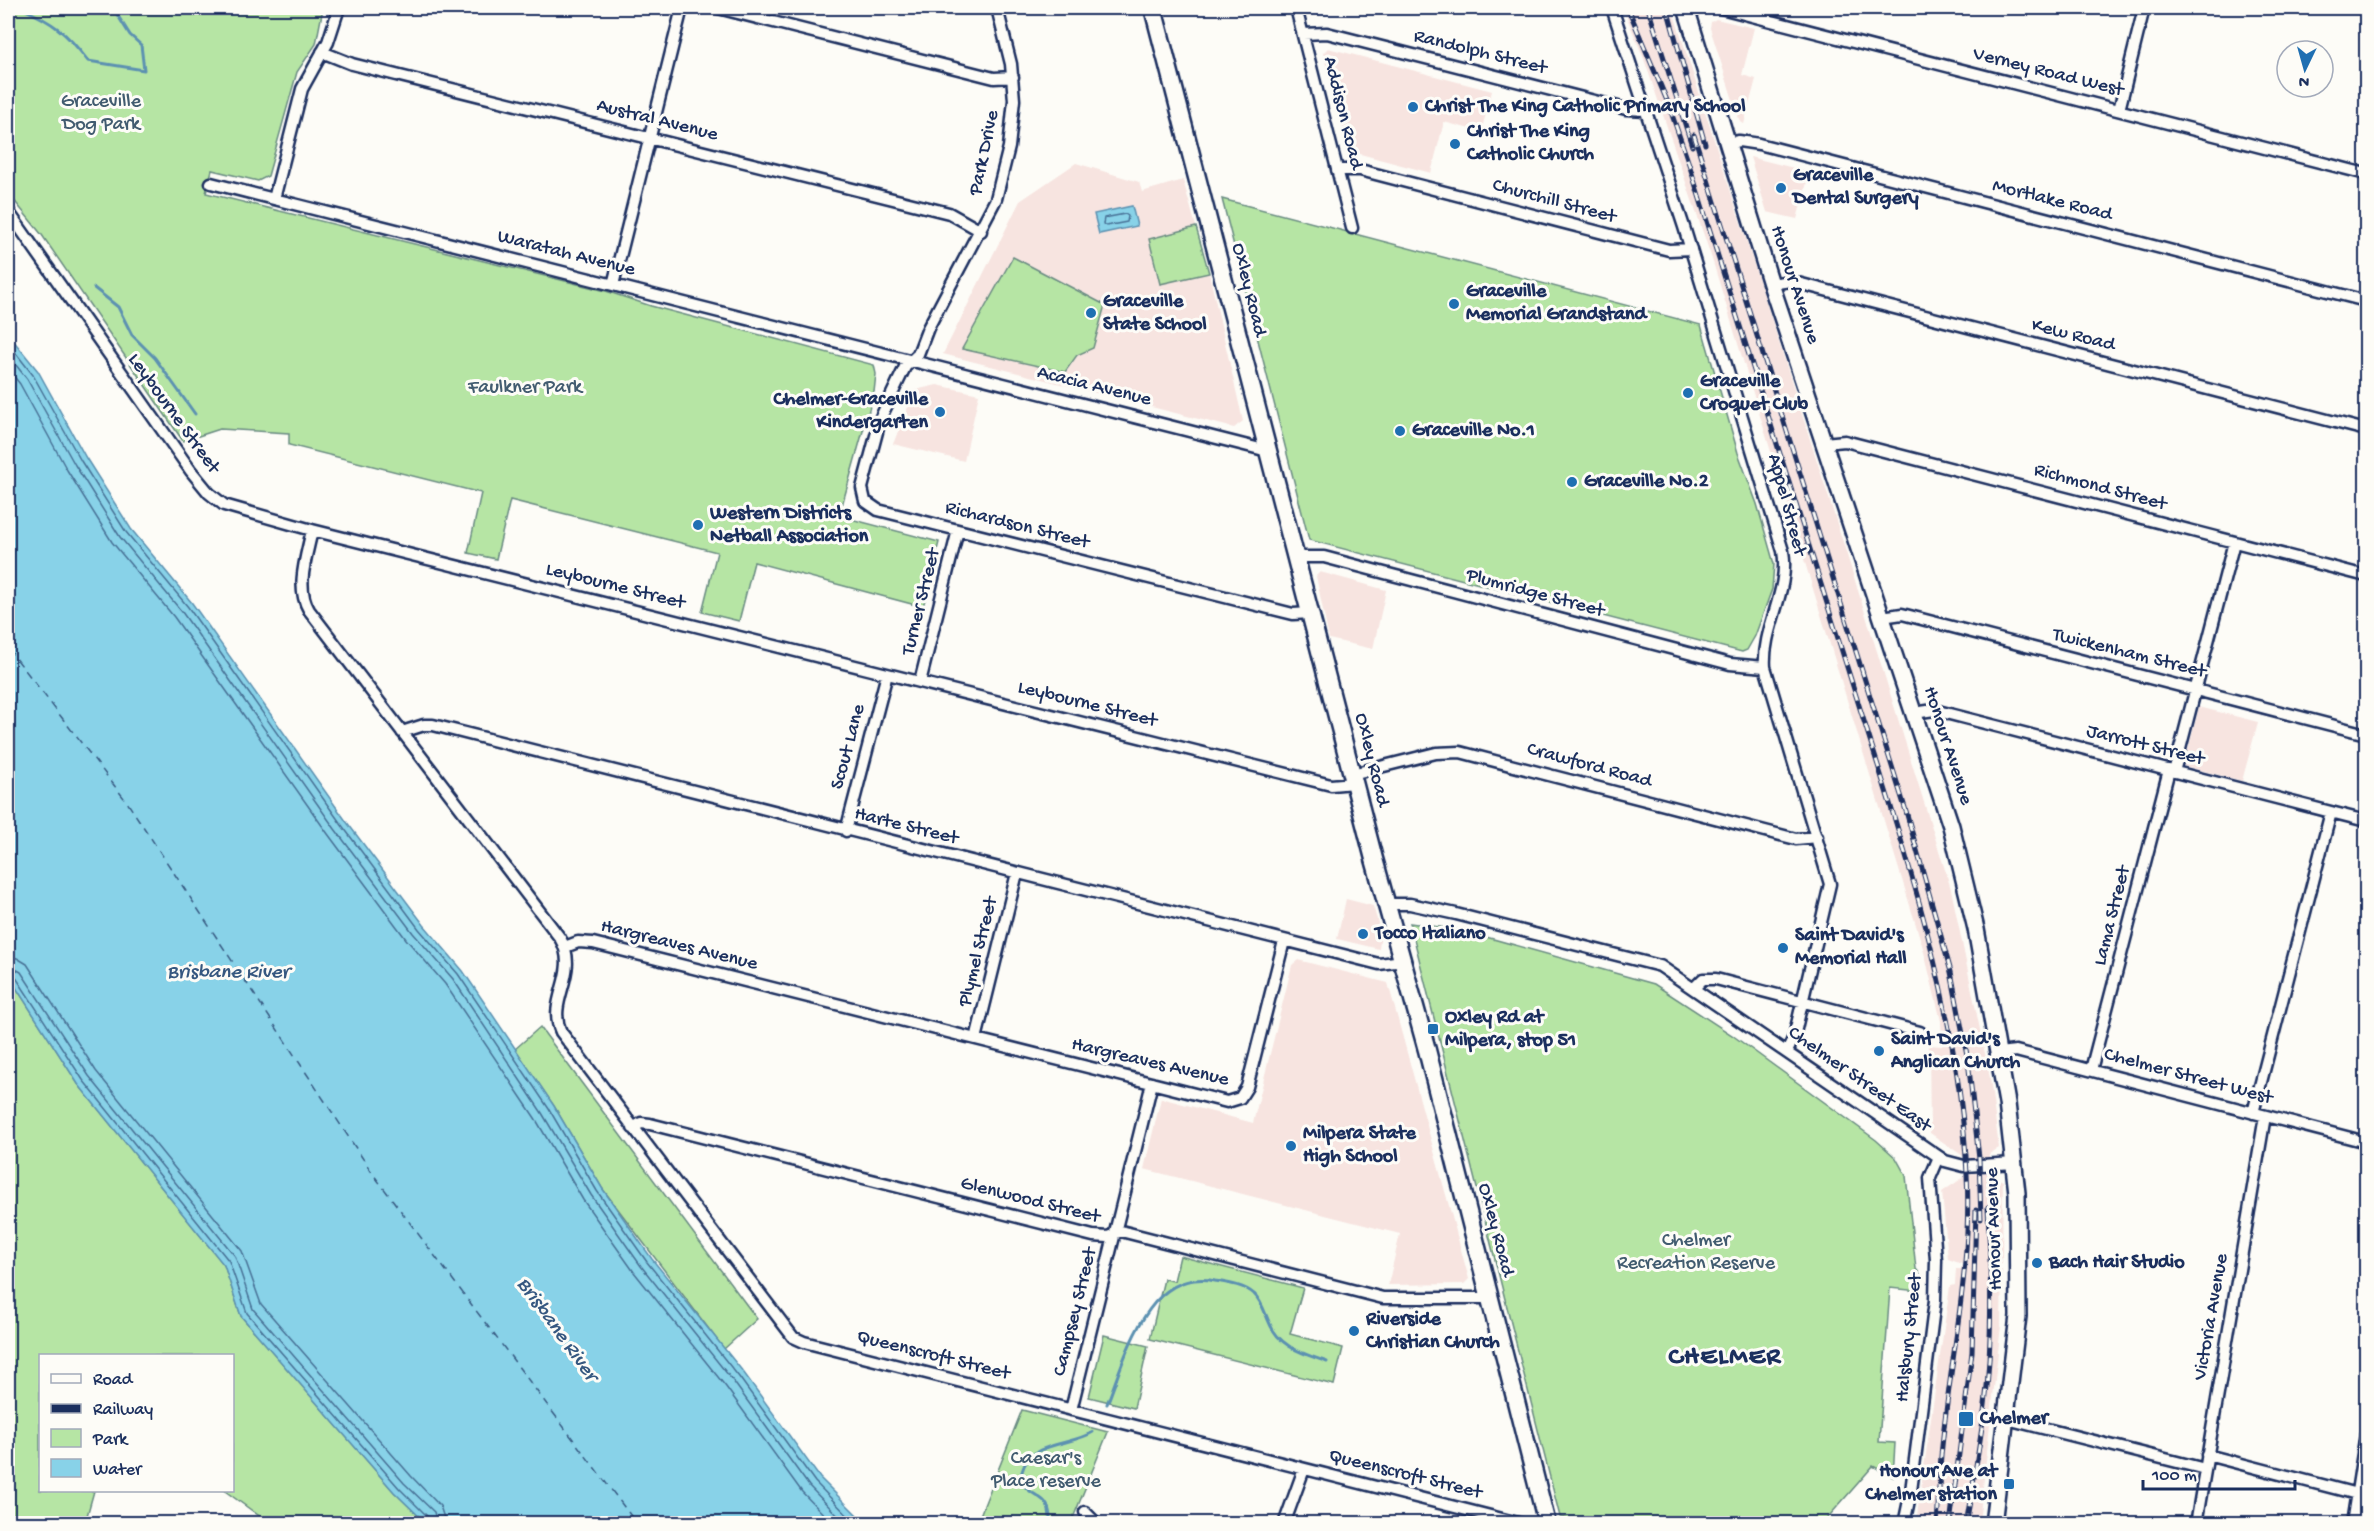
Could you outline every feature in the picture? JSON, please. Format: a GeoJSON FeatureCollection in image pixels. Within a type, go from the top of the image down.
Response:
{"type":"FeatureCollection","features":[{"type":"Feature","properties":{"kind":"main road","name":"Oxley Road"},"geometry":{"type":"LineString","coordinates":[[1153,8],[1353,779],[1491,1298],[1547,1524]]}},
{"type":"Feature","properties":{"kind":"main road","name":"Honour Avenue"},"geometry":{"type":"LineString","coordinates":[[1692,8],[1728,143],[1771,284],[1914,713],[1966,881],[2000,1053],[2015,1163],[2018,1316],[1993,1524]]}},
{"type":"Feature","properties":{"kind":"street"},"geometry":{"type":"LineString","coordinates":[[274,199],[302,89],[332,33],[339,8]]}},
{"type":"Feature","properties":{"kind":"street"},"geometry":{"type":"LineString","coordinates":[[613,285],[682,8]]}},
{"type":"Feature","properties":{"kind":"street"},"geometry":{"type":"LineString","coordinates":[[718,8],[994,78],[1013,77]]}},
{"type":"Feature","properties":{"kind":"street","name":"Park Drive"},"geometry":{"type":"LineString","coordinates":[[912,360],[918,354],[928,328],[996,199],[1009,147],[1014,115],[1013,77],[997,8]]}},
{"type":"Feature","properties":{"kind":"street","name":"Addison Road"},"geometry":{"type":"LineString","coordinates":[[1296,8],[1352,228]]}},
{"type":"Feature","properties":{"kind":"street","name":"Appel Street"},"geometry":{"type":"LineString","coordinates":[[1612,8],[1648,110],[1784,559],[1783,576],[1766,648],[1765,667],[1829,878],[1830,891],[1793,1040],[1787,1052]]}},
{"type":"Feature","properties":{"kind":"street","name":"Verney Road West"},"geometry":{"type":"LineString","coordinates":[[1721,8],[2367,174]]}},
{"type":"Feature","properties":{"kind":"street"},"geometry":{"type":"LineString","coordinates":[[2119,110],[2144,8]]}},
{"type":"Feature","properties":{"kind":"street","name":"Randolph Street"},"geometry":{"type":"LineString","coordinates":[[1303,34],[1327,33],[1626,110],[1648,110]]}},
{"type":"Feature","properties":{"kind":"street","name":"Austral Avenue"},"geometry":{"type":"LineString","coordinates":[[322,52],[352,63],[949,213],[981,231]]}},
{"type":"Feature","properties":{"kind":"street","name":"Mortlake Road"},"geometry":{"type":"LineString","coordinates":[[1728,143],[1738,141],[1759,144],[2367,301]]}},
{"type":"Feature","properties":{"kind":"street","name":"Churchill Street"},"geometry":{"type":"LineString","coordinates":[[1337,170],[1360,170],[1669,250],[1691,249]]}},
{"type":"Feature","properties":{"kind":"street","name":"Waratah Avenue"},"geometry":{"type":"LineString","coordinates":[[211,183],[912,360]]}},
{"type":"Feature","properties":{"kind":"street","name":"Leybourne Street"},"geometry":{"type":"LineString","coordinates":[[8,211],[179,455],[209,493],[228,507],[1331,785],[1353,779]]}},
{"type":"Feature","properties":{"kind":"street","name":"Kew Road"},"geometry":{"type":"LineString","coordinates":[[1771,284],[1790,281],[2367,430]]}},
{"type":"Feature","properties":{"kind":"street","name":"Acacia Avenue"},"geometry":{"type":"LineString","coordinates":[[912,360],[1268,451]]}},
{"type":"Feature","properties":{"kind":"street","name":"Richardson Street"},"geometry":{"type":"LineString","coordinates":[[912,360],[905,367],[881,417],[863,484],[863,497],[867,504],[878,510],[1293,614],[1311,613]]}},
{"type":"Feature","properties":{"kind":"street","name":"Richmond Street"},"geometry":{"type":"LineString","coordinates":[[1824,443],[1845,441],[2367,576]]}},
{"type":"Feature","properties":{"kind":"street"},"geometry":{"type":"LineString","coordinates":[[312,530],[302,582],[304,601],[565,947]]}},
{"type":"Feature","properties":{"kind":"street","name":"Turner Street"},"geometry":{"type":"LineString","coordinates":[[920,682],[958,530]]}},
{"type":"Feature","properties":{"kind":"street","name":"Lama Street"},"geometry":{"type":"LineString","coordinates":[[2091,1070],[2234,542]]}},
{"type":"Feature","properties":{"kind":"street","name":"Plumridge Street"},"geometry":{"type":"LineString","coordinates":[[1297,557],[1324,556],[1730,664],[1765,667]]}},
{"type":"Feature","properties":{"kind":"street","name":"Twickenham Street"},"geometry":{"type":"LineString","coordinates":[[1882,617],[1902,614],[2367,734]]}},
{"type":"Feature","properties":{"kind":"street","name":"Scout Lane"},"geometry":{"type":"LineString","coordinates":[[846,831],[887,674]]}},
{"type":"Feature","properties":{"kind":"street","name":"Jarrott Street"},"geometry":{"type":"LineString","coordinates":[[1914,713],[1934,710],[2367,821]]}},
{"type":"Feature","properties":{"kind":"street","name":"Harte Street"},"geometry":{"type":"LineString","coordinates":[[402,732],[424,725],[433,726],[1384,965],[1402,961]]}},
{"type":"Feature","properties":{"kind":"street","name":"Crawford Road"},"geometry":{"type":"LineString","coordinates":[[1353,779],[1453,751],[1796,839],[1817,837]]}},
{"type":"Feature","properties":{"kind":"street"},"geometry":{"type":"LineString","coordinates":[[2253,1113],[2331,812]]}},
{"type":"Feature","properties":{"kind":"street","name":"Plymel Street"},"geometry":{"type":"LineString","coordinates":[[976,1039],[1017,873]]}},
{"type":"Feature","properties":{"kind":"street","name":"Chelmer Street East"},"geometry":{"type":"LineString","coordinates":[[1386,904],[1410,904],[1456,914],[1652,964],[1667,970],[1939,1157],[1959,1166],[2015,1163]]}},
{"type":"Feature","properties":{"kind":"street","name":"Hargreaves Avenue"},"geometry":{"type":"LineString","coordinates":[[565,947],[578,942],[593,943],[1232,1102],[1240,1098],[1249,1081],[1284,940]]}},
{"type":"Feature","properties":{"kind":"street","name":"Queenscroft Street"},"geometry":{"type":"LineString","coordinates":[[565,947],[568,965],[557,1013],[558,1026],[633,1128],[796,1339],[1522,1524]]}},
{"type":"Feature","properties":{"kind":"street","name":"Chelmer Street East"},"geometry":{"type":"LineString","coordinates":[[1694,988],[1701,979],[1708,978],[1920,1032]]}},
{"type":"Feature","properties":{"kind":"street","name":"Chelmer Street West"},"geometry":{"type":"LineString","coordinates":[[2000,1053],[2014,1050],[2367,1142]]}},
{"type":"Feature","properties":{"kind":"street","name":"Campsey Street"},"geometry":{"type":"LineString","coordinates":[[1071,1410],[1152,1083]]}},
{"type":"Feature","properties":{"kind":"street","name":"Victoria Avenue"},"geometry":{"type":"LineString","coordinates":[[2196,1524],[2265,1116]]}},
{"type":"Feature","properties":{"kind":"street","name":"Glenwood Street"},"geometry":{"type":"LineString","coordinates":[[633,1128],[641,1123],[650,1124],[1094,1236],[1105,1238],[1121,1232],[1383,1298],[1491,1298]]}},
{"type":"Feature","properties":{"kind":"street","name":"Halsbury Street"},"geometry":{"type":"LineString","coordinates":[[1904,1524],[1911,1491],[1935,1300],[1936,1260],[1930,1178],[1939,1157]]}},
{"type":"Feature","properties":{"kind":"street"},"geometry":{"type":"LineString","coordinates":[[2007,1419],[2205,1470]]}},
{"type":"Feature","properties":{"kind":"street"},"geometry":{"type":"LineString","coordinates":[[2352,1524],[2367,1434]]}},
{"type":"Feature","properties":{"kind":"street"},"geometry":{"type":"LineString","coordinates":[[2207,1455],[2357,1494]]}},
{"type":"Feature","properties":{"kind":"street"},"geometry":{"type":"LineString","coordinates":[[1284,1524],[1304,1469]]}},
{"type":"Feature","properties":{"kind":"street"},"geometry":{"type":"LineString","coordinates":[[1085,1512],[1097,1524]]}},
{"type":"Feature","properties":{"kind":"shaded area"},"geometry":{"type":"Polygon","coordinates":[[[1623,8],[1672,8],[1842,539],[1951,889],[1990,1078],[1999,1148],[1989,1154],[1989,1158],[1963,1159],[1963,1156],[1930,1133],[1929,1045],[1942,1046],[1941,1021],[1923,948],[1712,259],[1644,59],[1623,8]]]}},
{"type":"Feature","properties":{"kind":"shaded area"},"geometry":{"type":"Polygon","coordinates":[[[1716,19],[1754,28],[1742,75],[1756,79],[1744,124],[1740,122],[1710,28],[1711,22],[1716,19]]]}},
{"type":"Feature","properties":{"kind":"shaded area","name":"Christ The King Catholic Primary School"},"geometry":{"type":"Polygon","coordinates":[[[1328,48],[1492,91],[1481,132],[1444,122],[1431,173],[1349,151],[1323,53],[1328,48]]]}},
{"type":"Feature","properties":{"kind":"shaded area"},"geometry":{"type":"Polygon","coordinates":[[[1750,157],[1810,172],[1797,219],[1767,212],[1750,157]]]}},
{"type":"Feature","properties":{"kind":"shaded area","name":"Graceville State School"},"geometry":{"type":"Polygon","coordinates":[[[1076,163],[1139,182],[1142,192],[1183,180],[1209,273],[1243,421],[1234,428],[943,354],[1020,201],[1076,163]]]}},
{"type":"Feature","properties":{"kind":"shaded area","name":"Chelmer-Graceville Kindergarten"},"geometry":{"type":"Polygon","coordinates":[[[937,385],[979,394],[964,461],[893,444],[915,390],[937,385]]]}},
{"type":"Feature","properties":{"kind":"shaded area"},"geometry":{"type":"Polygon","coordinates":[[[1320,572],[1386,590],[1373,649],[1329,639],[1316,576],[1320,572]]]}},
{"type":"Feature","properties":{"kind":"shaded area"},"geometry":{"type":"Polygon","coordinates":[[[2199,707],[2258,722],[2242,781],[2184,766],[2199,707]]]}},
{"type":"Feature","properties":{"kind":"shaded area"},"geometry":{"type":"Polygon","coordinates":[[[1346,899],[1373,906],[1381,933],[1379,949],[1337,939],[1346,899]]]}},
{"type":"Feature","properties":{"kind":"shaded area","name":"Milpera State High School"},"geometry":{"type":"Polygon","coordinates":[[[1298,960],[1388,983],[1469,1279],[1464,1284],[1388,1285],[1400,1234],[1144,1169],[1161,1098],[1253,1123],[1292,965],[1298,960]]]}},
{"type":"Feature","properties":{"kind":"shaded area"},"geometry":{"type":"Polygon","coordinates":[[[1990,1172],[1991,1175],[2003,1181],[2002,1264],[1994,1265],[1995,1270],[2002,1270],[2001,1325],[1979,1523],[1916,1523],[1950,1286],[1955,1285],[1956,1269],[1961,1269],[1962,1264],[1948,1259],[1942,1192],[1964,1177],[1964,1174],[1990,1172]]]}},
{"type":"Feature","properties":{"kind":"green space","name":"Faulkner Park"},"geometry":{"type":"Polygon","coordinates":[[[8,8],[323,8],[316,44],[297,72],[268,176],[258,181],[212,170],[206,193],[606,291],[651,306],[874,365],[876,374],[874,392],[839,516],[939,542],[923,607],[754,562],[739,621],[702,612],[717,552],[510,500],[496,559],[468,553],[481,493],[289,445],[289,433],[220,429],[183,441],[42,235],[8,193],[8,8]]]}},
{"type":"Feature","properties":{"kind":"green space"},"geometry":{"type":"Polygon","coordinates":[[[1222,199],[1701,325],[1738,453],[1757,504],[1774,564],[1772,589],[1755,636],[1747,650],[1742,652],[1309,540],[1222,199]]]}},
{"type":"Feature","properties":{"kind":"green space"},"geometry":{"type":"Polygon","coordinates":[[[1196,227],[1209,273],[1160,284],[1149,239],[1196,227]]]}},
{"type":"Feature","properties":{"kind":"green space"},"geometry":{"type":"Polygon","coordinates":[[[1013,257],[1105,305],[1093,348],[1077,355],[1065,372],[962,349],[1013,257]]]}},
{"type":"Feature","properties":{"kind":"green space","name":"Chelmer Recreation Reserve"},"geometry":{"type":"Polygon","coordinates":[[[1410,923],[1461,930],[1654,984],[1732,1035],[1876,1140],[1896,1158],[1906,1176],[1916,1269],[1920,1274],[1919,1291],[1890,1288],[1879,1442],[1895,1443],[1893,1477],[1873,1466],[1823,1523],[1588,1524],[1560,1517],[1410,923]]]}},
{"type":"Feature","properties":{"kind":"green space"},"geometry":{"type":"Polygon","coordinates":[[[8,975],[78,1084],[224,1265],[241,1316],[394,1492],[426,1523],[269,1523],[226,1492],[234,1492],[234,1354],[39,1354],[39,1492],[94,1492],[85,1523],[8,1523],[8,975]]]}},
{"type":"Feature","properties":{"kind":"green space"},"geometry":{"type":"Polygon","coordinates":[[[540,1027],[757,1319],[724,1349],[602,1188],[554,1106],[515,1049],[540,1027]]]}},
{"type":"Feature","properties":{"kind":"green space"},"geometry":{"type":"Polygon","coordinates":[[[1180,1256],[1303,1288],[1290,1334],[1343,1348],[1334,1385],[1150,1339],[1164,1279],[1174,1281],[1180,1256]]]}},
{"type":"Feature","properties":{"kind":"green space"},"geometry":{"type":"Polygon","coordinates":[[[1104,1335],[1148,1346],[1134,1408],[1089,1397],[1104,1335]]]}},
{"type":"Feature","properties":{"kind":"green space","name":"Caesar's Place reserve"},"geometry":{"type":"Polygon","coordinates":[[[1022,1410],[1108,1432],[1071,1523],[977,1523],[1022,1410]]]}},
{"type":"Feature","properties":{"kind":"water"},"geometry":{"type":"Polygon","coordinates":[[[1132,206],[1137,226],[1099,234],[1094,214],[1132,206]]]}},
{"type":"Feature","properties":{"kind":"water","name":"Brisbane River"},"geometry":{"type":"Polygon","coordinates":[[[8,334],[38,371],[86,458],[131,529],[192,603],[346,821],[424,925],[463,971],[554,1106],[602,1188],[652,1259],[744,1373],[820,1478],[865,1523],[426,1523],[394,1492],[241,1316],[224,1265],[78,1084],[8,975],[8,334]]]}},
{"type":"Feature","properties":{"kind":"waterway"},"geometry":{"type":"LineString","coordinates":[[21,8],[59,29],[88,61],[144,70],[141,45],[130,35],[113,8]]}},
{"type":"Feature","properties":{"kind":"waterway"},"geometry":{"type":"LineString","coordinates":[[94,288],[118,307],[132,335],[155,358],[195,414]]}},
{"type":"Feature","properties":{"kind":"waterway"},"geometry":{"type":"LineString","coordinates":[[1107,1404],[1132,1341],[1156,1301],[1172,1288],[1192,1280],[1215,1281],[1240,1286],[1250,1291],[1259,1300],[1273,1331],[1279,1338],[1292,1348],[1327,1362]]}},
{"type":"Feature","properties":{"kind":"waterway"},"geometry":{"type":"LineString","coordinates":[[1050,1524],[1046,1503],[1023,1484],[1021,1479],[1024,1466],[1036,1452],[1093,1432]]}},
{"type":"Feature","properties":{"kind":"ferry route"},"geometry":{"type":"LineString","coordinates":[[8,648],[127,802],[373,1174],[637,1524]]}},
{"type":"Feature","properties":{"kind":"railway"},"geometry":{"type":"LineString","coordinates":[[1628,8],[1668,103],[1690,167],[1890,803],[1925,925],[1953,1048],[1962,1111],[1968,1208],[1964,1276],[1941,1456],[1937,1524]]}},
{"type":"Feature","properties":{"kind":"railway"},"geometry":{"type":"LineString","coordinates":[[1648,8],[1692,146]]}},
{"type":"Feature","properties":{"kind":"railway"},"geometry":{"type":"LineString","coordinates":[[1667,8],[1705,144]]}},
{"type":"Feature","properties":{"kind":"railway"},"geometry":{"type":"LineString","coordinates":[[1694,135],[1906,811],[1951,972],[1968,1060],[1979,1158],[1981,1219]]}},
{"type":"Feature","properties":{"kind":"railway"},"geometry":{"type":"LineString","coordinates":[[1966,1524],[1988,1381],[1990,1331],[1988,1207]]}},
{"type":"Feature","properties":{"kind":"railway"},"geometry":{"type":"LineString","coordinates":[[1950,1524],[1972,1352],[1976,1210]]}},
{"type":"Feature","properties":{"kind":"place","name":"Christ The King Catholic Primary School"},"geometry":{"type":"Point","coordinates":[1413,107]}},
{"type":"Feature","properties":{"kind":"place","name":"Christ The King Catholic Church"},"geometry":{"type":"Point","coordinates":[1455,144]}},
{"type":"Feature","properties":{"kind":"place","name":"Graceville Dental Surgery"},"geometry":{"type":"Point","coordinates":[1781,188]}},
{"type":"Feature","properties":{"kind":"place","name":"Graceville Memorial Grandstand"},"geometry":{"type":"Point","coordinates":[1454,304]}},
{"type":"Feature","properties":{"kind":"place","name":"Graceville State School"},"geometry":{"type":"Point","coordinates":[1091,313]}},
{"type":"Feature","properties":{"kind":"place","name":"Graceville Croquet Club"},"geometry":{"type":"Point","coordinates":[1688,393]}},
{"type":"Feature","properties":{"kind":"place","name":"Chelmer-Graceville Kindergarten"},"geometry":{"type":"Point","coordinates":[940,412]}},
{"type":"Feature","properties":{"kind":"place","name":"Graceville No.1"},"geometry":{"type":"Point","coordinates":[1400,431]}},
{"type":"Feature","properties":{"kind":"place","name":"Graceville No.2"},"geometry":{"type":"Point","coordinates":[1572,482]}},
{"type":"Feature","properties":{"kind":"place","name":"Western Districts Netball Association"},"geometry":{"type":"Point","coordinates":[698,525]}},
{"type":"Feature","properties":{"kind":"place","name":"Tocco Italiano"},"geometry":{"type":"Point","coordinates":[1363,934]}},
{"type":"Feature","properties":{"kind":"place","name":"Saint David's Memorial Hall"},"geometry":{"type":"Point","coordinates":[1783,948]}},
{"type":"Feature","properties":{"kind":"place","name":"Oxley Rd at Milpera, stop 51"},"geometry":{"type":"Point","coordinates":[1433,1029]}},
{"type":"Feature","properties":{"kind":"place","name":"Saint David's Anglican Church"},"geometry":{"type":"Point","coordinates":[1879,1051]}},
{"type":"Feature","properties":{"kind":"place","name":"Milpera State High School"},"geometry":{"type":"Point","coordinates":[1291,1146]}},
{"type":"Feature","properties":{"kind":"place","name":"Bach Hair Studio"},"geometry":{"type":"Point","coordinates":[2037,1263]}},
{"type":"Feature","properties":{"kind":"place","name":"Riverside Christian Church"},"geometry":{"type":"Point","coordinates":[1354,1331]}},
{"type":"Feature","properties":{"kind":"place","name":"Chelmer"},"geometry":{"type":"Point","coordinates":[1966,1419]}},
{"type":"Feature","properties":{"kind":"place","name":"Honour Ave at Chelmer station"},"geometry":{"type":"Point","coordinates":[2009,1484]}},
{"type":"Feature","properties":{"kind":"district","name":"CHELMER"},"geometry":{"type":"Point","coordinates":[1725,1358]}},
{"type":"Feature","properties":{"kind":"park label","name":"Graceville Dog Park"},"geometry":{"type":"Point","coordinates":[101,114]}}]}
